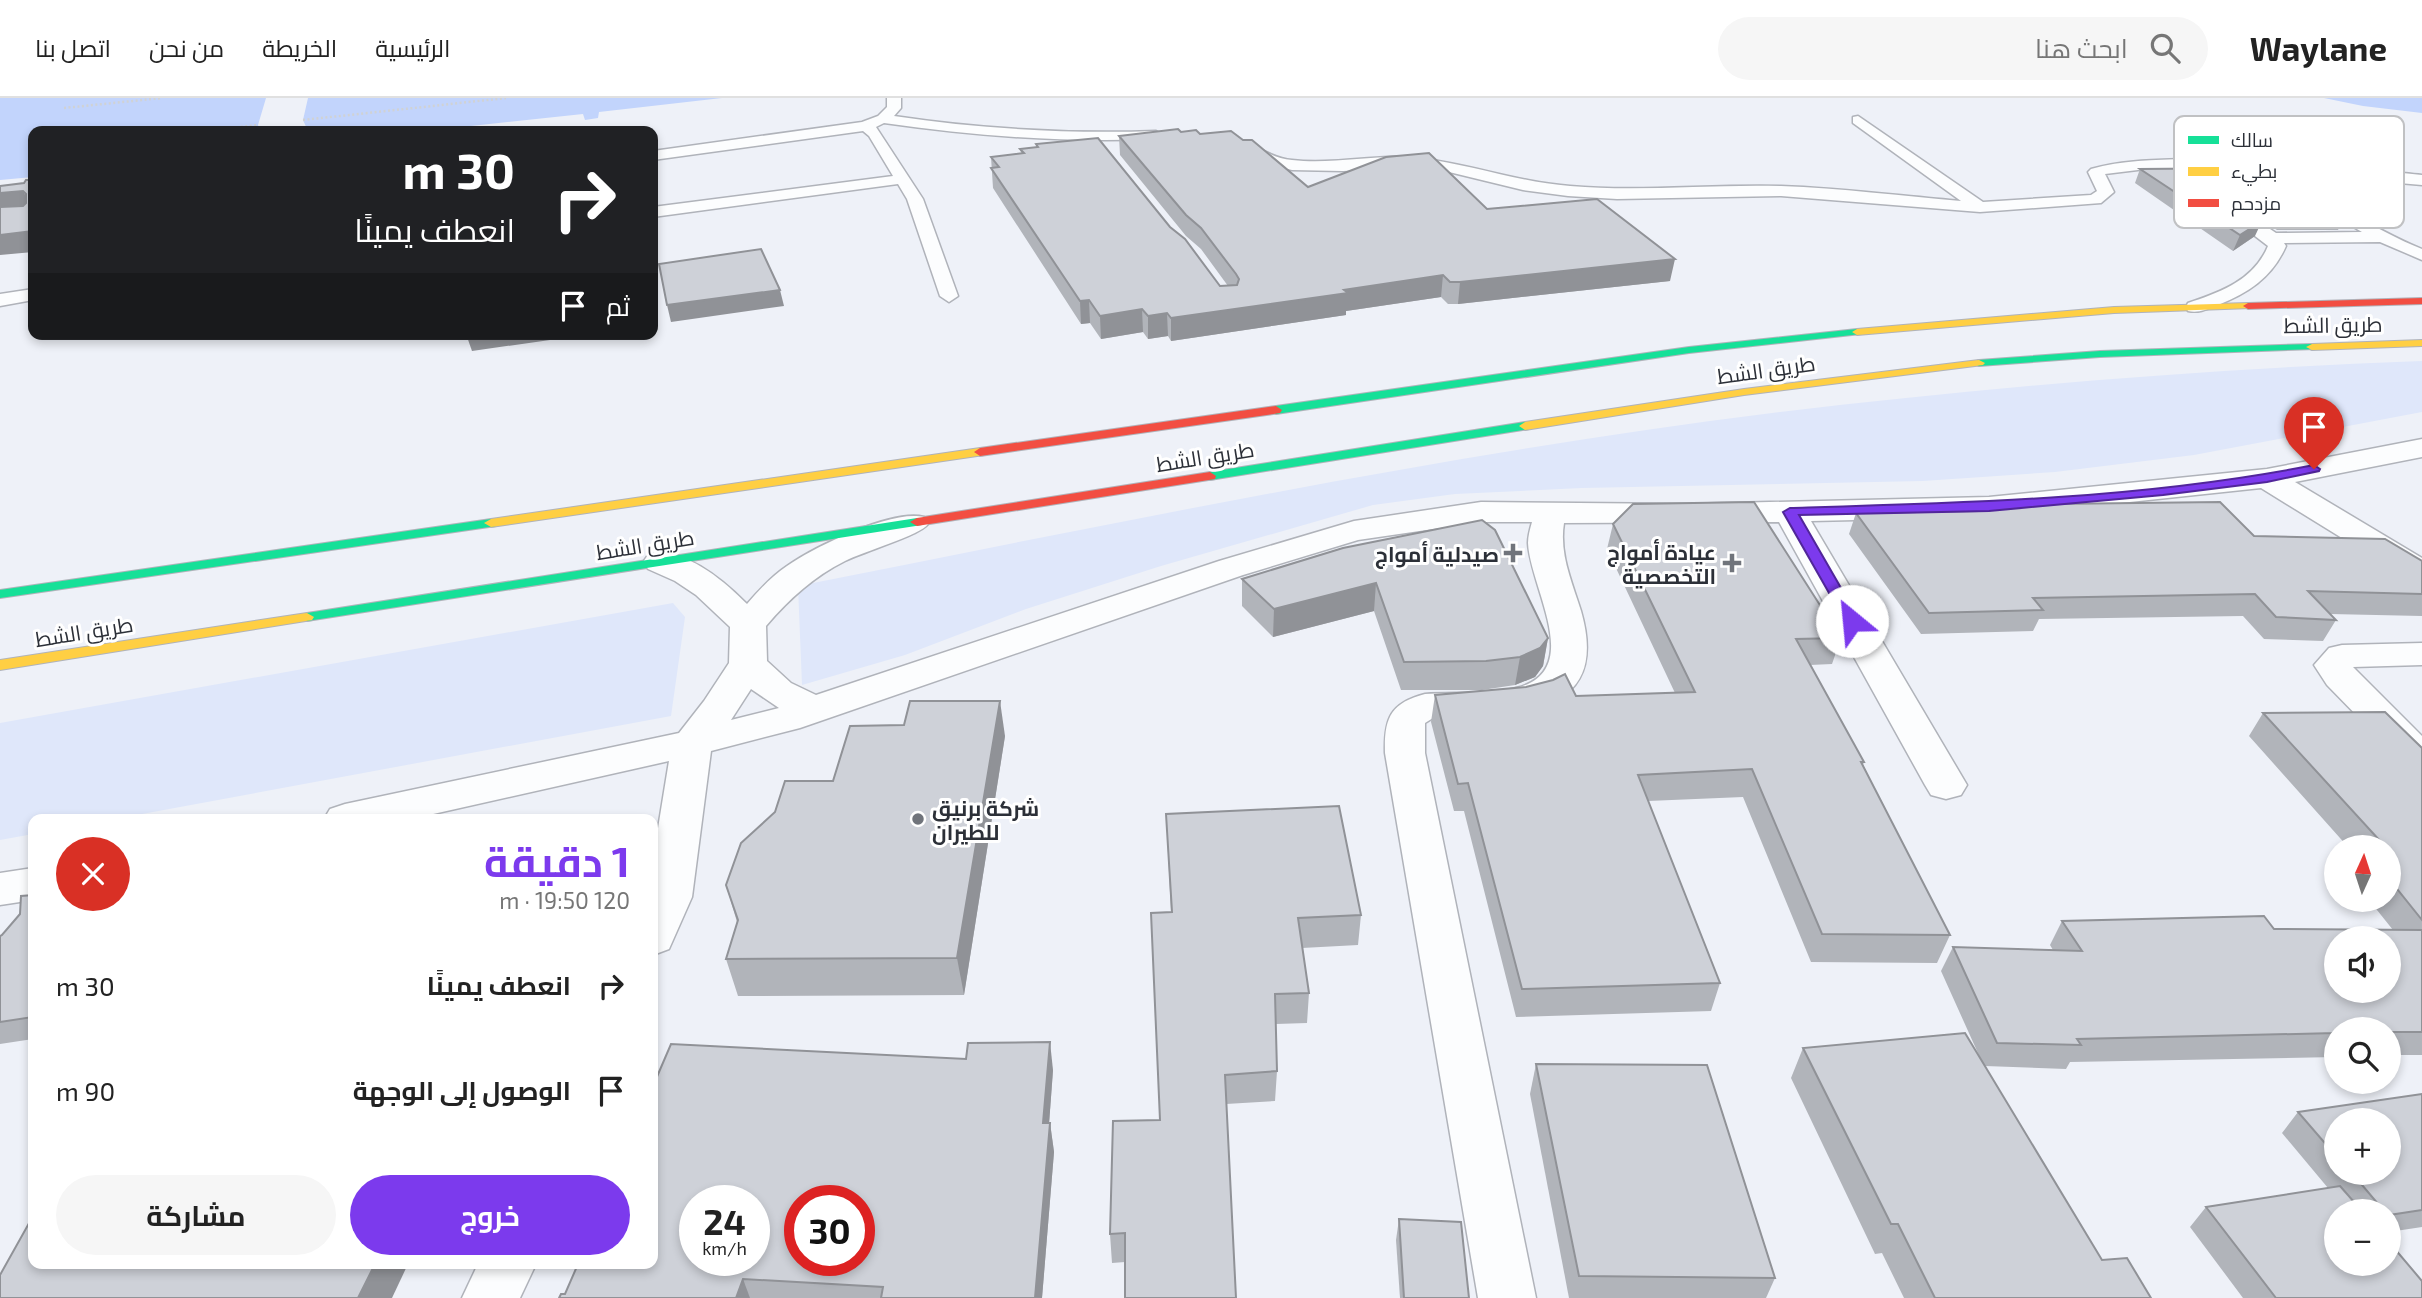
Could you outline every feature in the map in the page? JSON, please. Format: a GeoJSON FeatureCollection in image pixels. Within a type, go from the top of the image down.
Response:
{"type":"FeatureCollection","features":[{"type":"Feature","properties":{"kind":"highway","name":"طريق الشط"},"geometry":{"type":"LineString","coordinates":[[0,594],[1689,350],[1902,327],[2114,310],[2422,301]]}},
{"type":"Feature","properties":{"kind":"highway","name":"طريق الشط"},"geometry":{"type":"LineString","coordinates":[[0,665],[1744,392],[1956,365],[2113,354],[2422,343]]}},
{"type":"Feature","properties":{"kind":"street"},"geometry":{"type":"LineString","coordinates":[[368,814],[692,743],[816,709],[1231,568],[1354,531],[1480,512],[1687,514],[1989,507],[2267,478],[2422,448]]}},
{"type":"Feature","properties":{"kind":"street"},"geometry":{"type":"LineString","coordinates":[[2267,478],[2422,573]]}},
{"type":"Feature","properties":{"kind":"street"},"geometry":{"type":"LineString","coordinates":[[1507,1298],[1405,752],[1404,725],[1410,713],[1425,706],[1524,699],[1550,690],[1562,680],[1573,645],[1545,543],[1550,512]]}},
{"type":"Feature","properties":{"kind":"street"},"geometry":{"type":"LineString","coordinates":[[1790,512],[1945,785]]}},
{"type":"Feature","properties":{"kind":"street"},"geometry":{"type":"LineString","coordinates":[[658,924],[669,897],[692,743],[748,663],[748,625],[770,598],[798,575],[832,554],[870,537],[912,524]]}},
{"type":"Feature","properties":{"kind":"street"},"geometry":{"type":"LineString","coordinates":[[660,562],[699,579],[715,590],[748,625]]}},
{"type":"Feature","properties":{"kind":"street"},"geometry":{"type":"LineString","coordinates":[[2422,654],[2342,656],[2333,664],[2340,677],[2422,759]]}},
{"type":"Feature","properties":{"kind":"street"},"geometry":{"type":"LineString","coordinates":[[748,663],[760,679],[777,692],[816,709]]}},
{"type":"Feature","properties":{"kind":"street"},"geometry":{"type":"LineString","coordinates":[[14,907],[28,890]]}},
{"type":"Feature","properties":{"kind":"street"},"geometry":{"type":"LineString","coordinates":[[491,1298],[505,1269]]}},
{"type":"Feature","properties":{"kind":"lane"},"geometry":{"type":"LineString","coordinates":[[658,155],[866,126],[883,119],[894,108],[894,98]]}},
{"type":"Feature","properties":{"kind":"lane"},"geometry":{"type":"LineString","coordinates":[[883,119],[965,131],[1099,143],[1172,135]]}},
{"type":"Feature","properties":{"kind":"lane"},"geometry":{"type":"LineString","coordinates":[[1858,120],[1980,207]]}},
{"type":"Feature","properties":{"kind":"lane"},"geometry":{"type":"LineString","coordinates":[[866,126],[875,133],[915,199],[949,296]]}},
{"type":"Feature","properties":{"kind":"lane"},"geometry":{"type":"LineString","coordinates":[[1228,140],[1272,160],[1292,165],[1343,166],[1415,162],[1450,167],[1523,185],[1568,191],[1617,194],[1781,191],[1980,207],[2095,200],[2106,192],[2096,172],[2110,168],[2174,164]]}},
{"type":"Feature","properties":{"kind":"lane"},"geometry":{"type":"LineString","coordinates":[[658,211],[903,178]]}},
{"type":"Feature","properties":{"kind":"lane"},"geometry":{"type":"LineString","coordinates":[[2404,178],[2422,180]]}},
{"type":"Feature","properties":{"kind":"lane"},"geometry":{"type":"LineString","coordinates":[[2195,307],[2233,293],[2253,281],[2266,267],[2277,246],[2273,238],[2258,228]]}},
{"type":"Feature","properties":{"kind":"lane"},"geometry":{"type":"LineString","coordinates":[[2365,228],[2422,255]]}},
{"type":"Feature","properties":{"kind":"lane"},"geometry":{"type":"LineString","coordinates":[[2273,238],[2382,237]]}},
{"type":"Feature","properties":{"kind":"lane"},"geometry":{"type":"LineString","coordinates":[[0,300],[28,296]]}},
{"type":"Feature","properties":{"kind":"path"},"geometry":{"type":"LineString","coordinates":[[64,108],[162,98]]}},
{"type":"Feature","properties":{"kind":"path"},"geometry":{"type":"LineString","coordinates":[[303,120],[506,98]]}},
{"type":"Feature","properties":{"kind":"path"},"geometry":{"type":"LineString","coordinates":[[249,126],[258,125]]}},
{"type":"Feature","properties":{"kind":"shaded area"},"geometry":{"type":"Polygon","coordinates":[[[2422,361],[2422,412],[2194,455],[2055,472],[1923,481],[1582,488],[1455,494],[1373,505],[1161,566],[1026,609],[905,655],[802,685],[798,586],[1405,469],[1527,448],[1772,413],[2015,387],[2178,374],[2422,361]]]}},
{"type":"Feature","properties":{"kind":"shaded area"},"geometry":{"type":"Polygon","coordinates":[[[673,603],[685,617],[671,716],[142,814],[28,814],[28,835],[0,840],[0,723],[673,603]]]}},
{"type":"Feature","properties":{"kind":"water"},"geometry":{"type":"Polygon","coordinates":[[[0,98],[722,98],[599,112],[598,118],[585,120],[583,114],[471,126],[28,126],[28,177],[0,180],[0,98]]]}},
{"type":"Feature","properties":{"kind":"water"},"geometry":{"type":"Polygon","coordinates":[[[2324,98],[2422,98],[2422,113],[2363,106],[2324,98]]]}},
{"type":"Feature","properties":{"kind":"pier"},"geometry":{"type":"Polygon","coordinates":[[[266,98],[308,98],[303,120],[306,126],[258,125],[266,98]]]}},
{"type":"Feature","properties":{"kind":"building"},"geometry":{"type":"Polygon","coordinates":[[[1178,129],[1181,132],[1196,130],[1200,134],[1231,131],[1243,140],[1252,140],[1308,187],[1386,157],[1429,153],[1487,209],[1597,199],[1675,259],[1460,282],[1450,282],[1443,275],[1344,290],[1348,293],[1171,318],[1167,313],[1148,316],[1142,309],[1100,316],[1089,300],[1080,301],[991,168],[999,167],[991,157],[1024,153],[1020,149],[1038,147],[1036,144],[1098,138],[1170,227],[1185,239],[1220,286],[1237,285],[1239,279],[1236,274],[1201,228],[1186,215],[1119,136],[1178,129]]]}},
{"type":"Feature","properties":{"kind":"building"},"geometry":{"type":"Polygon","coordinates":[[[2140,169],[2174,169],[2174,191],[2140,169]]]}},
{"type":"Feature","properties":{"kind":"building"},"geometry":{"type":"Polygon","coordinates":[[[28,180],[28,232],[0,235],[0,207],[23,206],[26,203],[26,194],[23,191],[0,193],[0,186],[28,180]]]}},
{"type":"Feature","properties":{"kind":"building"},"geometry":{"type":"Polygon","coordinates":[[[2229,228],[2251,228],[2240,235],[2229,228]]]}},
{"type":"Feature","properties":{"kind":"building"},"geometry":{"type":"Polygon","coordinates":[[[761,249],[780,290],[667,305],[659,264],[761,249]]]}},
{"type":"Feature","properties":{"kind":"building"},"geometry":{"type":"Polygon","coordinates":[[[1754,502],[1841,638],[1796,639],[1864,762],[1861,762],[1950,935],[1822,934],[1752,769],[1638,775],[1720,983],[1522,989],[1468,783],[1458,784],[1435,695],[1526,687],[1565,674],[1576,696],[1695,692],[1613,524],[1633,504],[1754,502]]]}},
{"type":"Feature","properties":{"kind":"building"},"geometry":{"type":"Polygon","coordinates":[[[2220,502],[2254,536],[2385,539],[2422,561],[2422,594],[2308,591],[2336,620],[2276,617],[2255,594],[2033,598],[2043,610],[1929,613],[1856,513],[1978,511],[1973,505],[2220,502]]]}},
{"type":"Feature","properties":{"kind":"building"},"geometry":{"type":"Polygon","coordinates":[[[1482,520],[1495,530],[1548,638],[1540,648],[1520,657],[1486,661],[1404,662],[1376,583],[1274,609],[1242,579],[1343,548],[1482,520]]]}},
{"type":"Feature","properties":{"kind":"building"},"geometry":{"type":"Polygon","coordinates":[[[910,701],[1000,701],[957,958],[726,959],[738,920],[726,885],[741,843],[775,812],[785,781],[833,781],[850,726],[904,725],[910,701]]]}},
{"type":"Feature","properties":{"kind":"building"},"geometry":{"type":"Polygon","coordinates":[[[2385,712],[2422,748],[2422,920],[2401,894],[2401,835],[2375,835],[2263,713],[2385,712]]]}},
{"type":"Feature","properties":{"kind":"building"},"geometry":{"type":"Polygon","coordinates":[[[1339,806],[1361,915],[1298,918],[1309,993],[1275,994],[1277,1071],[1225,1075],[1236,1298],[1125,1298],[1125,1233],[1110,1234],[1113,1121],[1160,1120],[1151,913],[1172,912],[1166,814],[1339,806]]]}},
{"type":"Feature","properties":{"kind":"building"},"geometry":{"type":"Polygon","coordinates":[[[28,895],[28,1018],[0,1022],[0,936],[20,914],[21,896],[28,895]]]}},
{"type":"Feature","properties":{"kind":"building"},"geometry":{"type":"Polygon","coordinates":[[[2264,916],[2274,929],[2324,929],[2324,1003],[2401,1003],[2401,930],[2422,930],[2422,1032],[2401,1032],[2401,1017],[2324,1017],[2324,1033],[2077,1039],[2081,1045],[1997,1043],[1953,947],[2082,951],[2062,921],[2264,916]]]}},
{"type":"Feature","properties":{"kind":"building"},"geometry":{"type":"Polygon","coordinates":[[[1965,1033],[2102,1260],[2127,1258],[2151,1298],[1935,1298],[1898,1224],[1891,1224],[1803,1048],[1965,1033]]]}},
{"type":"Feature","properties":{"kind":"building"},"geometry":{"type":"Polygon","coordinates":[[[1050,1042],[1043,1123],[1050,1123],[1035,1298],[881,1298],[883,1287],[743,1279],[736,1298],[559,1298],[561,1294],[565,1294],[576,1269],[658,1269],[658,1074],[671,1044],[966,1059],[968,1043],[1050,1042]]]}},
{"type":"Feature","properties":{"kind":"building"},"geometry":{"type":"Polygon","coordinates":[[[1536,1064],[1707,1065],[1775,1278],[1579,1276],[1536,1064]]]}},
{"type":"Feature","properties":{"kind":"building"},"geometry":{"type":"Polygon","coordinates":[[[2422,1094],[2422,1210],[2401,1213],[2401,1199],[2374,1199],[2362,1185],[2401,1185],[2401,1108],[2326,1108],[2422,1094]]]}},
{"type":"Feature","properties":{"kind":"building"},"geometry":{"type":"Polygon","coordinates":[[[2324,1108],[2324,1142],[2298,1112],[2324,1108]]]}},
{"type":"Feature","properties":{"kind":"building"},"geometry":{"type":"Polygon","coordinates":[[[2340,1186],[2351,1199],[2324,1199],[2324,1276],[2401,1276],[2401,1256],[2422,1281],[2422,1298],[2276,1298],[2206,1207],[2340,1186]]]}},
{"type":"Feature","properties":{"kind":"building"},"geometry":{"type":"Polygon","coordinates":[[[1399,1219],[1461,1222],[1469,1298],[1404,1298],[1399,1219]]]}},
{"type":"Feature","properties":{"kind":"building"},"geometry":{"type":"Polygon","coordinates":[[[28,1225],[28,1269],[372,1269],[358,1298],[0,1298],[0,1275],[28,1225]]]}},
{"type":"Feature","properties":{"kind":"traffic: fast"},"geometry":{"type":"LineString","coordinates":[[1276,410],[1689,350],[1857,332]]}},
{"type":"Feature","properties":{"kind":"traffic: fast"},"geometry":{"type":"LineString","coordinates":[[1979,363],[2100,354],[2312,347]]}},
{"type":"Feature","properties":{"kind":"traffic: fast"},"geometry":{"type":"LineString","coordinates":[[1210,476],[1525,426]]}},
{"type":"Feature","properties":{"kind":"traffic: fast"},"geometry":{"type":"LineString","coordinates":[[307,617],[917,522]]}},
{"type":"Feature","properties":{"kind":"traffic: fast"},"geometry":{"type":"LineString","coordinates":[[0,594],[491,523]]}},
{"type":"Feature","properties":{"kind":"traffic: slow"},"geometry":{"type":"LineString","coordinates":[[1857,332],[2114,310],[2248,306]]}},
{"type":"Feature","properties":{"kind":"traffic: slow"},"geometry":{"type":"LineString","coordinates":[[2312,347],[2422,343]]}},
{"type":"Feature","properties":{"kind":"traffic: slow"},"geometry":{"type":"LineString","coordinates":[[1525,426],[1744,392],[1979,363]]}},
{"type":"Feature","properties":{"kind":"traffic: slow"},"geometry":{"type":"LineString","coordinates":[[491,523],[980,452]]}},
{"type":"Feature","properties":{"kind":"traffic: slow"},"geometry":{"type":"LineString","coordinates":[[0,665],[307,617]]}},
{"type":"Feature","properties":{"kind":"traffic: jam"},"geometry":{"type":"LineString","coordinates":[[2248,306],[2422,301]]}},
{"type":"Feature","properties":{"kind":"traffic: jam"},"geometry":{"type":"LineString","coordinates":[[980,452],[1276,410]]}},
{"type":"Feature","properties":{"kind":"traffic: jam"},"geometry":{"type":"LineString","coordinates":[[917,522],[1210,476]]}},
{"type":"Feature","properties":{"kind":"place","name":"صيدلية أمواج"},"geometry":{"type":"Point","coordinates":[1513,553]}},
{"type":"Feature","properties":{"kind":"place","name":"عيادة أمواج التخصصية"},"geometry":{"type":"Point","coordinates":[1732,563]}},
{"type":"Feature","properties":{"kind":"place","name":"شركة برنيق للطيران"},"geometry":{"type":"Point","coordinates":[918,819]}},
{"type":"Feature","properties":{"kind":"route"},"geometry":{"type":"LineString","coordinates":[[1852,621],[1790,512],[1989,507],[2163,491],[2267,478],[2314,469]]}}]}
